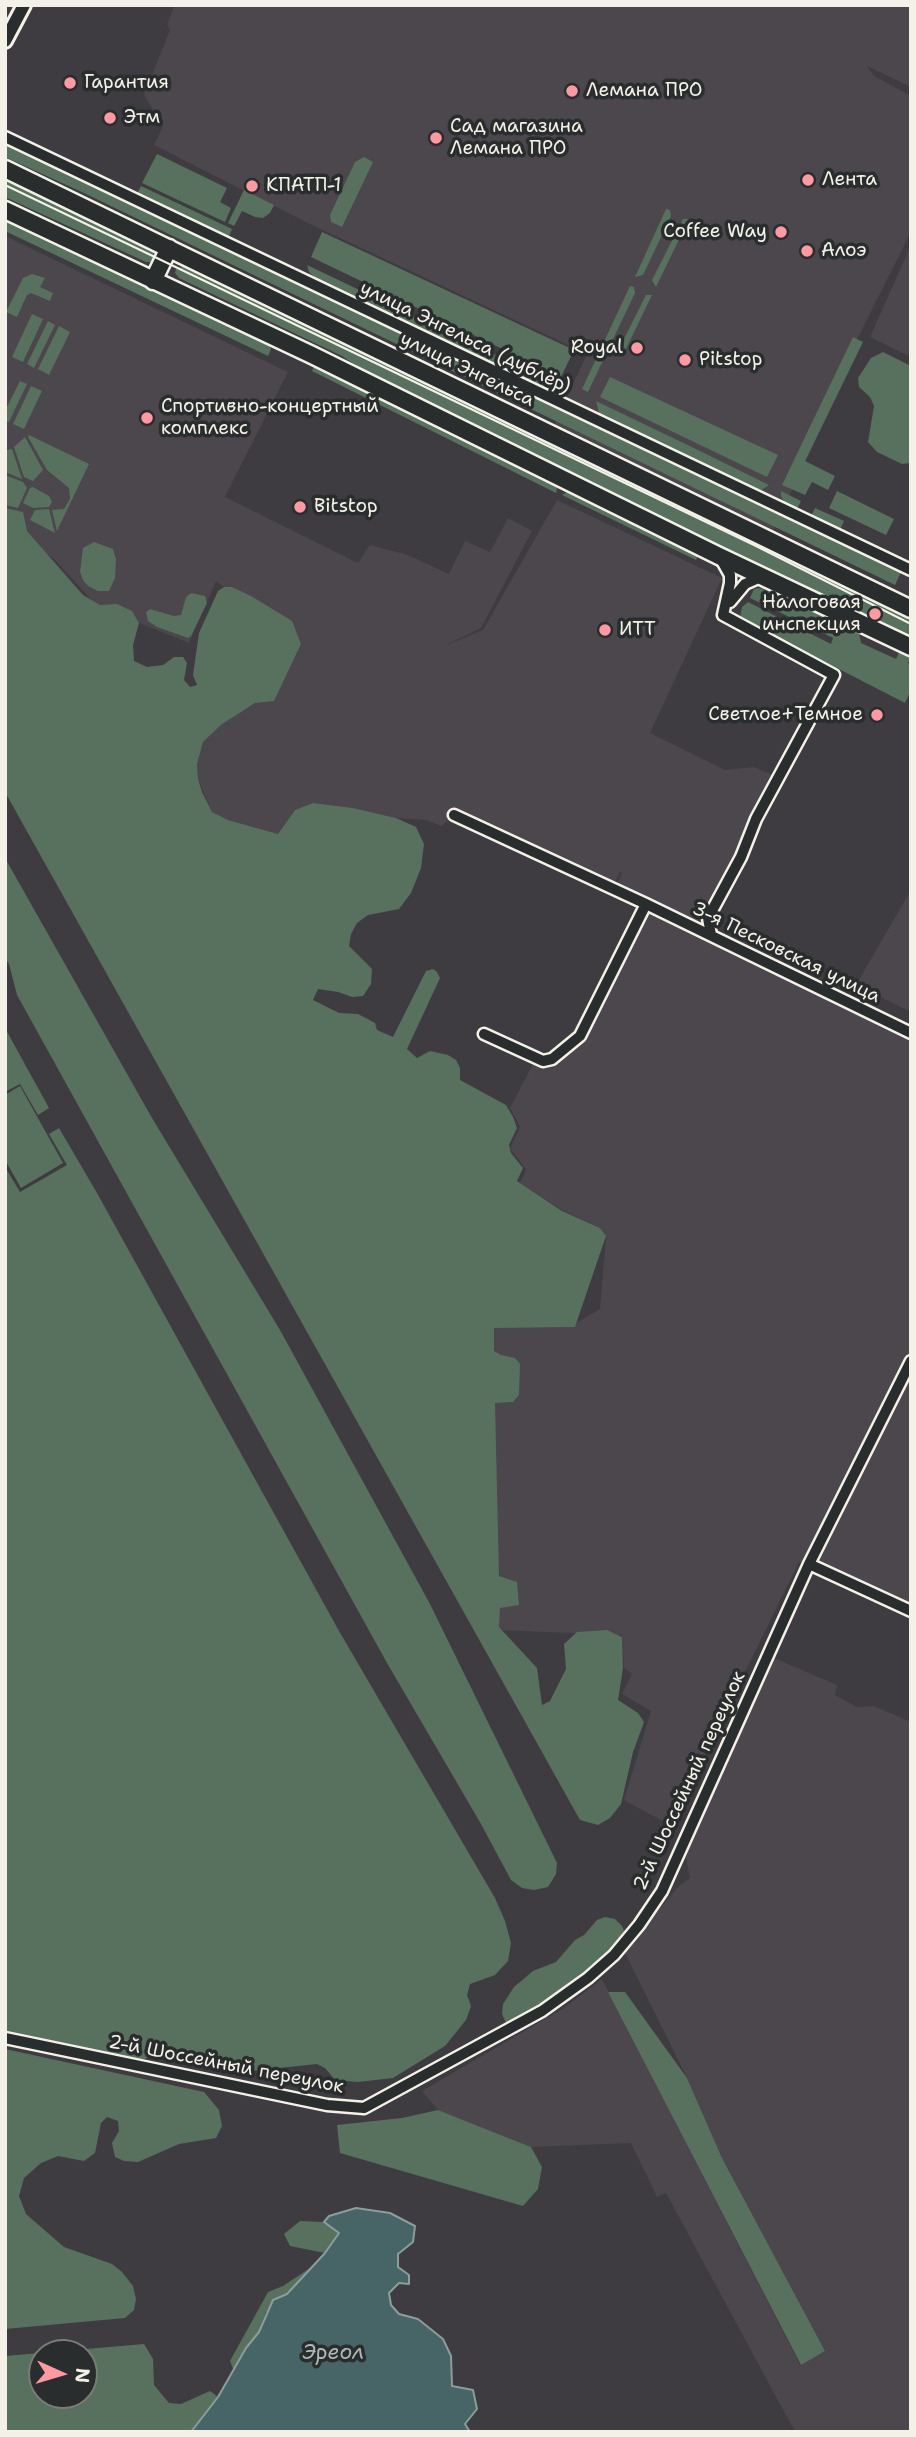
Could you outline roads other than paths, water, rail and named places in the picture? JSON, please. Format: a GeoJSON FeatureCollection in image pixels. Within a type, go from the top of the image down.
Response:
{"type":"FeatureCollection","features":[{"type":"Feature","properties":{"kind":"main road","name":"улица Энгельса"},"geometry":{"type":"LineString","coordinates":[[5,169],[911,609]]}},
{"type":"Feature","properties":{"kind":"main road"},"geometry":{"type":"LineString","coordinates":[[5,210],[312,355],[719,556],[911,647]]}},
{"type":"Feature","properties":{"kind":"main road"},"geometry":{"type":"LineString","coordinates":[[153,281],[169,248]]}},
{"type":"Feature","properties":{"kind":"street"},"geometry":{"type":"LineString","coordinates":[[5,41],[24,5]]}},
{"type":"Feature","properties":{"kind":"street","name":"улица Энгельса (дублёр)"},"geometry":{"type":"LineString","coordinates":[[5,137],[911,570]]}},
{"type":"Feature","properties":{"kind":"street"},"geometry":{"type":"LineString","coordinates":[[719,556],[730,575],[723,615]]}},
{"type":"Feature","properties":{"kind":"street"},"geometry":{"type":"LineString","coordinates":[[723,615],[737,591],[753,579],[763,576]]}},
{"type":"Feature","properties":{"kind":"street"},"geometry":{"type":"LineString","coordinates":[[710,935],[708,918],[741,857],[756,819],[834,675],[723,615]]}},
{"type":"Feature","properties":{"kind":"street","name":"3-я Песковская улица"},"geometry":{"type":"LineString","coordinates":[[454,815],[646,904],[911,1033]]}},
{"type":"Feature","properties":{"kind":"street"},"geometry":{"type":"LineString","coordinates":[[484,1034],[542,1061],[552,1059],[580,1036],[646,904]]}},
{"type":"Feature","properties":{"kind":"street","name":"2-й Шоссейный переулок"},"geometry":{"type":"LineString","coordinates":[[5,2038],[327,2105],[364,2108],[542,2011],[588,1978],[614,1955],[662,1891],[809,1564],[911,1361]]}},
{"type":"Feature","properties":{"kind":"street"},"geometry":{"type":"LineString","coordinates":[[809,1564],[911,1611]]}},
{"type":"Feature","properties":{"kind":"water","name":"Эреол"},"geometry":{"type":"Polygon","coordinates":[[[356,2208],[390,2213],[415,2226],[413,2242],[398,2254],[398,2267],[409,2275],[409,2284],[399,2283],[389,2293],[391,2305],[399,2314],[418,2319],[443,2339],[451,2356],[452,2386],[473,2390],[477,2409],[465,2424],[470,2432],[191,2432],[218,2397],[246,2348],[259,2332],[273,2300],[287,2294],[325,2253],[339,2233],[324,2222],[329,2216],[356,2208]]]}},
{"type":"Feature","properties":{"kind":"tram line"},"geometry":{"type":"LineString","coordinates":[[5,185],[756,546],[911,624]]}},
{"type":"Feature","properties":{"kind":"place","name":"Гарантия"},"geometry":{"type":"Point","coordinates":[70,83]}},
{"type":"Feature","properties":{"kind":"place","name":"Лемана ПРО"},"geometry":{"type":"Point","coordinates":[572,91]}},
{"type":"Feature","properties":{"kind":"place","name":"Этм"},"geometry":{"type":"Point","coordinates":[110,118]}},
{"type":"Feature","properties":{"kind":"place","name":"Сад магазина Лемана ПРО"},"geometry":{"type":"Point","coordinates":[436,138]}},
{"type":"Feature","properties":{"kind":"place","name":"Лента"},"geometry":{"type":"Point","coordinates":[808,180]}},
{"type":"Feature","properties":{"kind":"place","name":"КПАТП-1"},"geometry":{"type":"Point","coordinates":[252,186]}},
{"type":"Feature","properties":{"kind":"place","name":"Coffee Way"},"geometry":{"type":"Point","coordinates":[781,232]}},
{"type":"Feature","properties":{"kind":"place","name":"Алоэ"},"geometry":{"type":"Point","coordinates":[807,251]}},
{"type":"Feature","properties":{"kind":"place","name":"Royal"},"geometry":{"type":"Point","coordinates":[637,348]}},
{"type":"Feature","properties":{"kind":"place","name":"Pitstop"},"geometry":{"type":"Point","coordinates":[685,360]}},
{"type":"Feature","properties":{"kind":"place","name":"Спортивно-концертный комплекс"},"geometry":{"type":"Point","coordinates":[147,418]}},
{"type":"Feature","properties":{"kind":"place","name":"Bitstop"},"geometry":{"type":"Point","coordinates":[300,507]}},
{"type":"Feature","properties":{"kind":"place","name":"Налоговая инспекция"},"geometry":{"type":"Point","coordinates":[875,614]}},
{"type":"Feature","properties":{"kind":"place","name":"ИТТ"},"geometry":{"type":"Point","coordinates":[605,630]}},
{"type":"Feature","properties":{"kind":"place","name":"Светлое+Темное"},"geometry":{"type":"Point","coordinates":[877,715]}}]}
